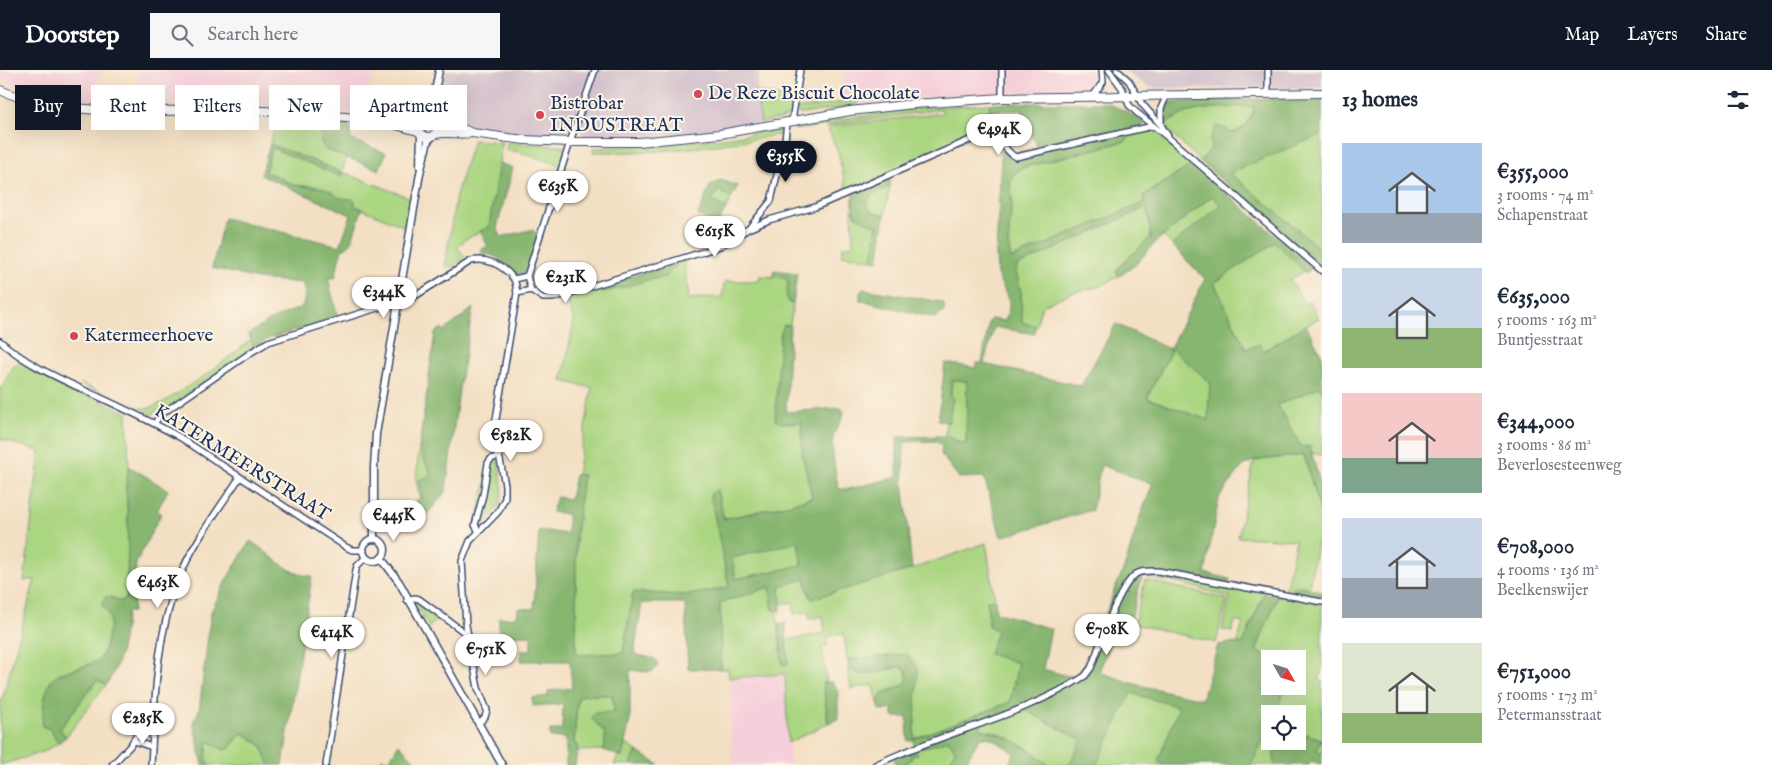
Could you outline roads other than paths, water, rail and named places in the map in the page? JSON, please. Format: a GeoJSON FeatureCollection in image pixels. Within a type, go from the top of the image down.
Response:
{"type":"FeatureCollection","features":[{"type":"Feature","properties":{"kind":"main road"},"geometry":{"type":"LineString","coordinates":[[0,90],[40,102],[79,109],[261,111],[350,117]]}},
{"type":"Feature","properties":{"kind":"main road"},"geometry":{"type":"LineString","coordinates":[[465,130],[472,133],[524,140],[630,142],[720,134],[850,111],[1002,98],[1322,93]]}},
{"type":"Feature","properties":{"kind":"main road"},"geometry":{"type":"LineString","coordinates":[[409,130],[420,133],[426,138],[441,132],[462,135],[472,133]]}},
{"type":"Feature","properties":{"kind":"main road"},"geometry":{"type":"LineString","coordinates":[[433,135],[437,130]]}},
{"type":"Feature","properties":{"kind":"street"},"geometry":{"type":"LineString","coordinates":[[436,85],[439,70]]}},
{"type":"Feature","properties":{"kind":"street"},"geometry":{"type":"LineString","coordinates":[[595,70],[527,276],[531,290],[543,298],[553,298],[720,246],[748,229],[769,220],[815,208],[986,133],[992,132],[996,134],[1010,154],[1016,157],[1153,126]]}},
{"type":"Feature","properties":{"kind":"street"},"geometry":{"type":"LineString","coordinates":[[748,229],[771,201],[800,70]]}},
{"type":"Feature","properties":{"kind":"street"},"geometry":{"type":"LineString","coordinates":[[1002,70],[1002,98]]}},
{"type":"Feature","properties":{"kind":"street"},"geometry":{"type":"LineString","coordinates":[[1093,96],[1103,82],[1102,70]]}},
{"type":"Feature","properties":{"kind":"street"},"geometry":{"type":"LineString","coordinates":[[1109,70],[1136,112],[1322,271]]}},
{"type":"Feature","properties":{"kind":"street"},"geometry":{"type":"LineString","coordinates":[[1117,70],[1130,81],[1142,104],[1161,125],[1171,140]]}},
{"type":"Feature","properties":{"kind":"street"},"geometry":{"type":"LineString","coordinates":[[1268,70],[1268,94]]}},
{"type":"Feature","properties":{"kind":"street"},"geometry":{"type":"LineString","coordinates":[[1161,125],[1161,108],[1167,95]]}},
{"type":"Feature","properties":{"kind":"street"},"geometry":{"type":"LineString","coordinates":[[420,133],[420,173]]}},
{"type":"Feature","properties":{"kind":"street"},"geometry":{"type":"LineString","coordinates":[[374,539],[375,445],[420,173],[428,141],[433,135]]}},
{"type":"Feature","properties":{"kind":"street"},"geometry":{"type":"LineString","coordinates":[[398,297],[412,298],[464,264],[476,260],[491,262],[514,279],[517,293],[495,425],[505,485],[505,498],[498,512],[478,532],[466,548],[462,561],[466,625],[478,688],[487,710],[485,717],[478,724]]}},
{"type":"Feature","properties":{"kind":"street"},"geometry":{"type":"LineString","coordinates":[[514,279],[527,276]]}},
{"type":"Feature","properties":{"kind":"street"},"geometry":{"type":"LineString","coordinates":[[517,293],[531,290]]}},
{"type":"Feature","properties":{"kind":"street"},"geometry":{"type":"LineString","coordinates":[[155,423],[160,415],[268,342],[384,306],[397,305]]}},
{"type":"Feature","properties":{"kind":"street","name":"KATERMEERSTRAAT"},"geometry":{"type":"LineString","coordinates":[[0,341],[16,356],[36,368],[155,423],[346,547],[352,550],[364,550]]}},
{"type":"Feature","properties":{"kind":"street"},"geometry":{"type":"LineString","coordinates":[[478,532],[474,525],[483,495],[488,463],[491,459],[499,456]]}},
{"type":"Feature","properties":{"kind":"street"},"geometry":{"type":"LineString","coordinates":[[152,765],[154,707],[162,635],[170,603],[190,554],[240,477]]}},
{"type":"Feature","properties":{"kind":"street"},"geometry":{"type":"LineString","coordinates":[[374,539],[382,542],[385,553],[381,558],[376,561],[366,558],[364,550],[368,542],[374,539]]}},
{"type":"Feature","properties":{"kind":"street"},"geometry":{"type":"LineString","coordinates":[[326,765],[356,570],[357,566],[366,558]]}},
{"type":"Feature","properties":{"kind":"street"},"geometry":{"type":"LineString","coordinates":[[381,558],[396,577],[499,764]]}},
{"type":"Feature","properties":{"kind":"street"},"geometry":{"type":"LineString","coordinates":[[875,765],[1030,704],[1085,676],[1091,668],[1122,590],[1134,575],[1140,572],[1158,571],[1322,602]]}},
{"type":"Feature","properties":{"kind":"street"},"geometry":{"type":"LineString","coordinates":[[407,600],[419,599],[468,636]]}},
{"type":"Feature","properties":{"kind":"street"},"geometry":{"type":"LineString","coordinates":[[112,765],[134,741],[154,707]]}},
{"type":"Feature","properties":{"kind":"street"},"geometry":{"type":"LineString","coordinates":[[134,741],[152,747]]}},
{"type":"Feature","properties":{"kind":"place","name":"De Reze Biscuit Chocolate"},"geometry":{"type":"Point","coordinates":[698,94]}},
{"type":"Feature","properties":{"kind":"place","name":"Bistrobar INDUSTREAT"},"geometry":{"type":"Point","coordinates":[540,115]}},
{"type":"Feature","properties":{"kind":"place","name":"Katermeerhoeve"},"geometry":{"type":"Point","coordinates":[74,336]}}]}
